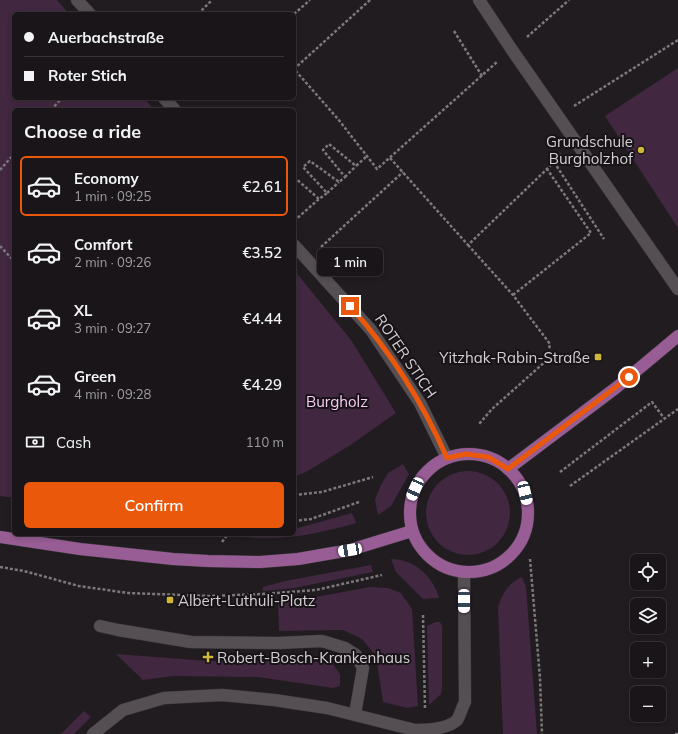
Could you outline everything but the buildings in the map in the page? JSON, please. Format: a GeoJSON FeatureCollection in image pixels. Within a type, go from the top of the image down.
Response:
{"type":"FeatureCollection","features":[{"type":"Feature","properties":{"kind":"main road"},"geometry":{"type":"LineString","coordinates":[[508,469],[617,387],[678,336]]}},
{"type":"Feature","properties":{"kind":"main road"},"geometry":{"type":"LineString","coordinates":[[466,454],[488,457],[508,469],[518,479],[525,493],[528,507],[528,522],[524,537],[516,550],[506,560],[493,568],[479,572],[464,572],[447,568],[432,560],[420,547],[412,531],[410,508],[412,497],[419,482],[430,469],[447,458],[466,454]]}},
{"type":"Feature","properties":{"kind":"main road"},"geometry":{"type":"LineString","coordinates":[[0,537],[80,549],[173,559],[260,562],[298,559],[350,550],[412,531]]}},
{"type":"Feature","properties":{"kind":"street"},"geometry":{"type":"LineString","coordinates":[[77,0],[88,12]]}},
{"type":"Feature","properties":{"kind":"street"},"geometry":{"type":"LineString","coordinates":[[479,0],[678,289]]}},
{"type":"Feature","properties":{"kind":"street"},"geometry":{"type":"LineString","coordinates":[[166,100],[173,108]]}},
{"type":"Feature","properties":{"kind":"street","name":"ROTER STICH"},"geometry":{"type":"LineString","coordinates":[[296,247],[371,330],[420,403],[447,458]]}},
{"type":"Feature","properties":{"kind":"street"},"geometry":{"type":"LineString","coordinates":[[93,734],[123,710],[164,698],[222,695],[274,700],[356,714],[412,732],[444,727],[457,720],[465,702],[464,572]]}},
{"type":"Feature","properties":{"kind":"street"},"geometry":{"type":"LineString","coordinates":[[100,626],[191,642],[278,643],[322,641],[345,648],[356,656],[363,668],[356,714]]}},
{"type":"Feature","properties":{"kind":"path"},"geometry":{"type":"LineString","coordinates":[[200,12],[212,0]]}},
{"type":"Feature","properties":{"kind":"path"},"geometry":{"type":"LineString","coordinates":[[296,12],[310,0]]}},
{"type":"Feature","properties":{"kind":"path"},"geometry":{"type":"LineString","coordinates":[[296,67],[370,0]]}},
{"type":"Feature","properties":{"kind":"path"},"geometry":{"type":"LineString","coordinates":[[296,71],[338,119],[376,169],[569,0]]}},
{"type":"Feature","properties":{"kind":"path"},"geometry":{"type":"LineString","coordinates":[[454,31],[482,76]]}},
{"type":"Feature","properties":{"kind":"path"},"geometry":{"type":"LineString","coordinates":[[558,116],[678,40]]}},
{"type":"Feature","properties":{"kind":"path"},"geometry":{"type":"LineString","coordinates":[[53,108],[60,100]]}},
{"type":"Feature","properties":{"kind":"path"},"geometry":{"type":"LineString","coordinates":[[468,245],[575,140]]}},
{"type":"Feature","properties":{"kind":"path"},"geometry":{"type":"LineString","coordinates":[[345,177],[323,150],[329,144],[356,166]]}},
{"type":"Feature","properties":{"kind":"path"},"geometry":{"type":"LineString","coordinates":[[0,170],[12,156]]}},
{"type":"Feature","properties":{"kind":"path"},"geometry":{"type":"LineString","coordinates":[[296,219],[345,177],[366,156]]}},
{"type":"Feature","properties":{"kind":"path"},"geometry":{"type":"LineString","coordinates":[[390,158],[513,295],[550,344],[547,360],[492,409],[479,424]]}},
{"type":"Feature","properties":{"kind":"path"},"geometry":{"type":"LineString","coordinates":[[327,193],[303,167],[310,161],[339,182]]}},
{"type":"Feature","properties":{"kind":"path"},"geometry":{"type":"LineString","coordinates":[[554,162],[604,239]]}},
{"type":"Feature","properties":{"kind":"path"},"geometry":{"type":"LineString","coordinates":[[513,295],[592,233],[547,169]]}},
{"type":"Feature","properties":{"kind":"path"},"geometry":{"type":"LineString","coordinates":[[335,235],[403,172]]}},
{"type":"Feature","properties":{"kind":"path"},"geometry":{"type":"LineString","coordinates":[[296,179],[319,199]]}},
{"type":"Feature","properties":{"kind":"path"},"geometry":{"type":"LineString","coordinates":[[0,246],[12,260]]}},
{"type":"Feature","properties":{"kind":"path"},"geometry":{"type":"LineString","coordinates":[[560,472],[652,402],[664,418]]}},
{"type":"Feature","properties":{"kind":"path"},"geometry":{"type":"LineString","coordinates":[[570,486],[678,409]]}},
{"type":"Feature","properties":{"kind":"path"},"geometry":{"type":"LineString","coordinates":[[296,495],[322,492],[372,477]]}},
{"type":"Feature","properties":{"kind":"path"},"geometry":{"type":"LineString","coordinates":[[296,521],[310,519],[359,502]]}},
{"type":"Feature","properties":{"kind":"path"},"geometry":{"type":"LineString","coordinates":[[530,559],[540,678],[542,734]]}},
{"type":"Feature","properties":{"kind":"path"},"geometry":{"type":"LineString","coordinates":[[0,567],[79,586],[128,593],[210,596],[316,590],[382,574]]}},
{"type":"Feature","properties":{"kind":"path"},"geometry":{"type":"LineString","coordinates":[[412,732],[425,709],[423,615]]}},
{"type":"Feature","properties":{"kind":"green space"},"geometry":{"type":"Polygon","coordinates":[[[0,0],[57,0],[67,12],[12,12],[12,100],[146,100],[152,108],[12,108],[12,498],[0,496],[0,0]]]}},
{"type":"Feature","properties":{"kind":"green space"},"geometry":{"type":"Polygon","coordinates":[[[678,68],[678,228],[605,116],[678,68]]]}},
{"type":"Feature","properties":{"kind":"green space","name":"Burgholz"},"geometry":{"type":"Polygon","coordinates":[[[296,272],[351,340],[396,413],[349,446],[306,472],[296,476],[296,272]]]}},
{"type":"Feature","properties":{"kind":"green space"},"geometry":{"type":"Polygon","coordinates":[[[403,464],[409,474],[391,506],[378,515],[375,500],[380,487],[388,473],[403,464]]]}},
{"type":"Feature","properties":{"kind":"green space"},"geometry":{"type":"Polygon","coordinates":[[[468,471],[484,474],[498,483],[507,497],[510,513],[507,529],[498,543],[484,552],[468,555],[452,552],[438,543],[429,529],[426,513],[429,497],[438,483],[452,474],[468,471]]]}},
{"type":"Feature","properties":{"kind":"green space"},"geometry":{"type":"Polygon","coordinates":[[[352,513],[356,523],[325,531],[296,536],[296,528],[352,513]]]}},
{"type":"Feature","properties":{"kind":"green space"},"geometry":{"type":"Polygon","coordinates":[[[238,536],[294,536],[278,538],[238,536]]]}},
{"type":"Feature","properties":{"kind":"green space"},"geometry":{"type":"Polygon","coordinates":[[[391,559],[407,562],[421,570],[432,583],[439,598],[423,599],[396,572],[391,559]]]}},
{"type":"Feature","properties":{"kind":"green space"},"geometry":{"type":"Polygon","coordinates":[[[371,565],[373,572],[294,588],[263,591],[263,587],[285,581],[371,565]]]}},
{"type":"Feature","properties":{"kind":"green space"},"geometry":{"type":"Polygon","coordinates":[[[522,577],[526,587],[537,734],[503,734],[498,608],[501,598],[509,586],[517,579],[522,577]]]}},
{"type":"Feature","properties":{"kind":"green space"},"geometry":{"type":"Polygon","coordinates":[[[370,587],[388,588],[401,593],[412,609],[418,706],[407,708],[383,702],[376,656],[362,639],[343,630],[279,631],[278,604],[370,587]]]}},
{"type":"Feature","properties":{"kind":"green space"},"geometry":{"type":"Polygon","coordinates":[[[440,622],[442,626],[442,688],[441,694],[429,705],[427,626],[440,622]]]}},
{"type":"Feature","properties":{"kind":"green space"},"geometry":{"type":"Polygon","coordinates":[[[116,654],[208,661],[331,662],[340,674],[340,686],[333,688],[258,677],[173,676],[143,680],[116,654]]]}},
{"type":"Feature","properties":{"kind":"green space"},"geometry":{"type":"Polygon","coordinates":[[[84,711],[91,717],[74,734],[61,734],[84,711]]]}},
{"type":"Feature","properties":{"kind":"place","name":"Grundschule Burgholzhof"},"geometry":{"type":"Point","coordinates":[641,150]}},
{"type":"Feature","properties":{"kind":"place","name":"Yitzhak-Rabin-Straße"},"geometry":{"type":"Point","coordinates":[598,357]}},
{"type":"Feature","properties":{"kind":"place","name":"Albert-Luthuli-Platz"},"geometry":{"type":"Point","coordinates":[170,600]}},
{"type":"Feature","properties":{"kind":"place","name":"Robert-Bosch-Krankenhaus"},"geometry":{"type":"Point","coordinates":[208,657]}},
{"type":"Feature","properties":{"kind":"route"},"geometry":{"type":"LineString","coordinates":[[350,306],[371,330],[420,403],[447,458],[466,454],[488,457],[508,469],[629,377]]}}]}
